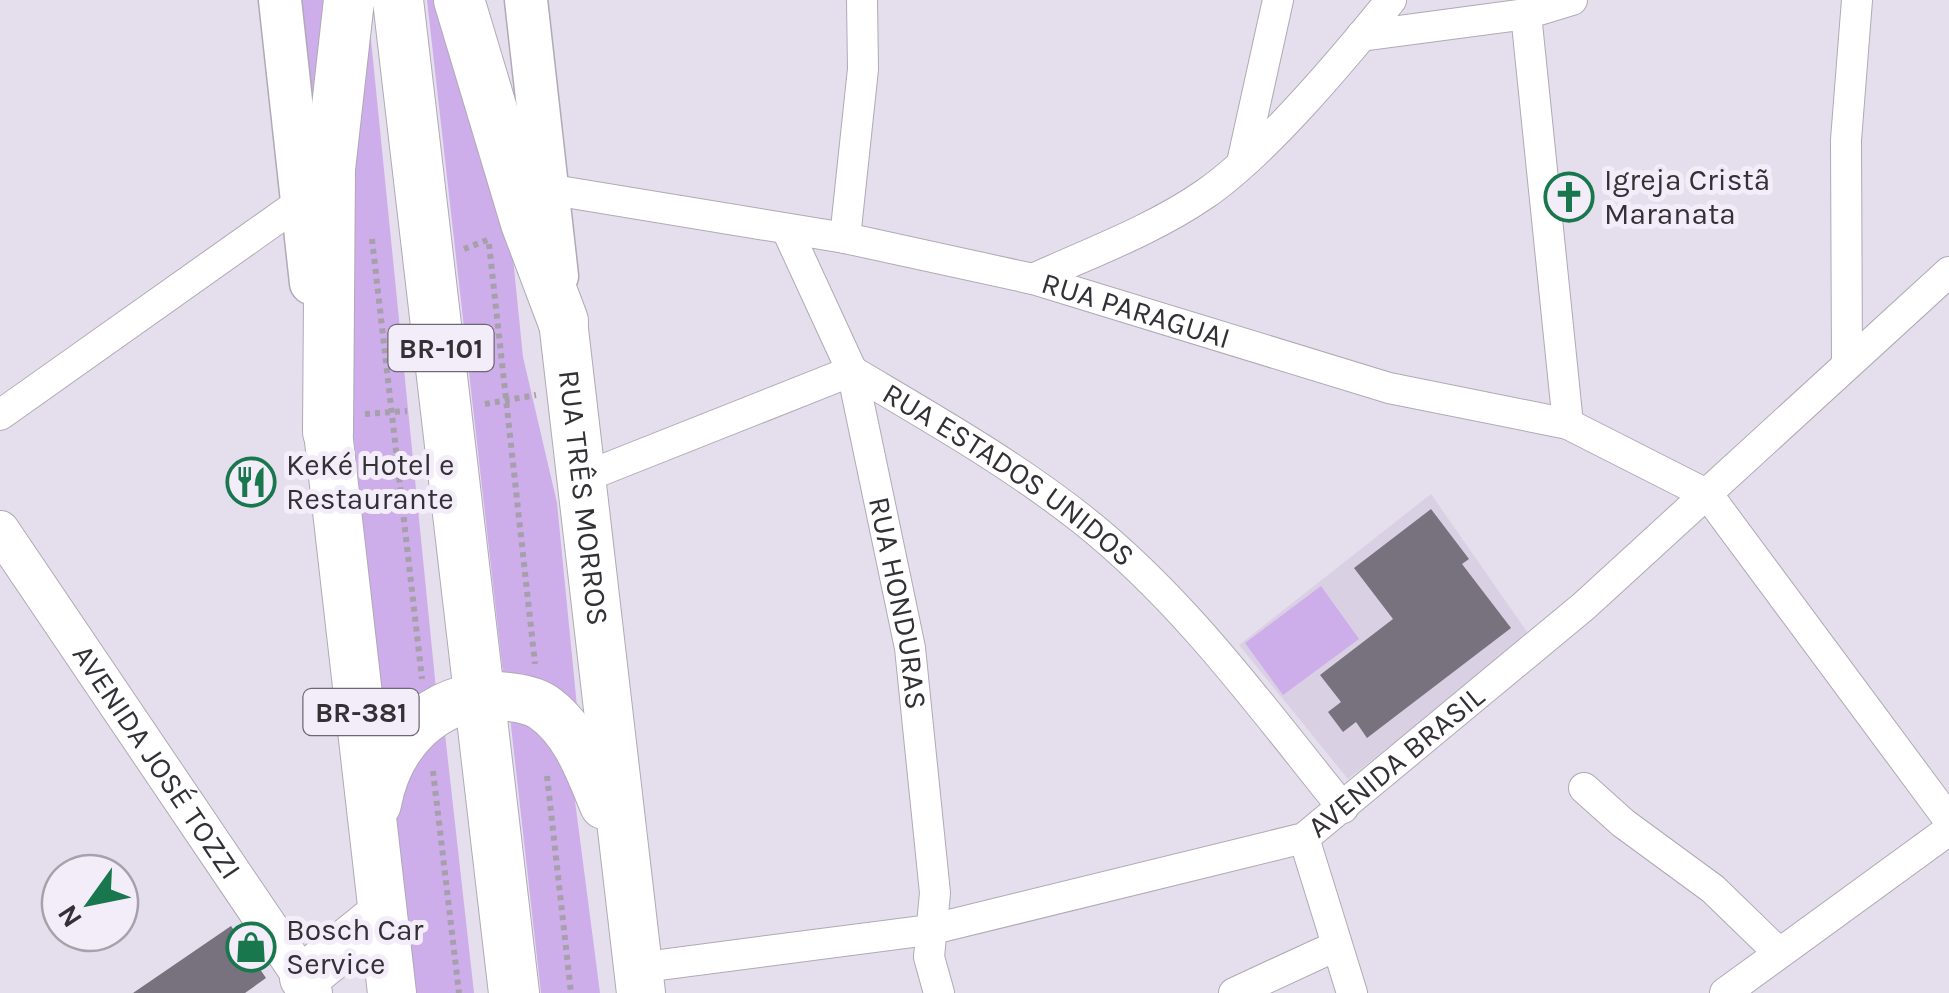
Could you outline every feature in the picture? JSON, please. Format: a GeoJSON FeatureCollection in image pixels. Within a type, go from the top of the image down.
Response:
{"type":"FeatureCollection","features":[{"type":"Feature","properties":{"kind":"highway"},"geometry":{"type":"LineString","coordinates":[[328,432],[330,169],[349,0]]}},
{"type":"Feature","properties":{"kind":"highway","name":"BR-101"},"geometry":{"type":"LineString","coordinates":[[398,0],[514,993]]}},
{"type":"Feature","properties":{"kind":"highway"},"geometry":{"type":"LineString","coordinates":[[459,0],[526,223],[562,321]]}},
{"type":"Feature","properties":{"kind":"main road","name":"BR-381"},"geometry":{"type":"LineString","coordinates":[[280,0],[392,993]]}},
{"type":"Feature","properties":{"kind":"main road","name":"RUA TRÊS MORROS"},"geometry":{"type":"LineString","coordinates":[[526,0],[620,845],[639,980]]}},
{"type":"Feature","properties":{"kind":"main road"},"geometry":{"type":"LineString","coordinates":[[374,820],[381,779],[396,748],[426,717],[479,696],[539,704],[575,741],[620,845]]}},
{"type":"Feature","properties":{"kind":"main road"},"geometry":{"type":"LineString","coordinates":[[300,988],[382,915]]}},
{"type":"Feature","properties":{"kind":"street"},"geometry":{"type":"LineString","coordinates":[[845,238],[863,69],[862,0]]}},
{"type":"Feature","properties":{"kind":"street"},"geometry":{"type":"LineString","coordinates":[[1242,164],[1278,0]]}},
{"type":"Feature","properties":{"kind":"street"},"geometry":{"type":"LineString","coordinates":[[1033,279],[1166,218],[1206,194],[1242,164],[1390,0]]}},
{"type":"Feature","properties":{"kind":"street"},"geometry":{"type":"LineString","coordinates":[[1847,363],[1846,140],[1856,0]]}},
{"type":"Feature","properties":{"kind":"street"},"geometry":{"type":"LineString","coordinates":[[1361,36],[1526,14],[1563,1]]}},
{"type":"Feature","properties":{"kind":"street"},"geometry":{"type":"LineString","coordinates":[[1526,14],[1568,424]]}},
{"type":"Feature","properties":{"kind":"street","name":"RUA PARAGUAI"},"geometry":{"type":"LineString","coordinates":[[547,189],[845,238],[1033,279],[1388,388],[1568,424],[1708,495]]}},
{"type":"Feature","properties":{"kind":"street"},"geometry":{"type":"LineString","coordinates":[[0,415],[302,201]]}},
{"type":"Feature","properties":{"kind":"street","name":"RUA HONDURAS"},"geometry":{"type":"LineString","coordinates":[[787,230],[852,371],[910,648],[935,892],[929,957],[939,993]]}},
{"type":"Feature","properties":{"kind":"street","name":"AVENIDA BRASIL"},"geometry":{"type":"LineString","coordinates":[[639,980],[929,930],[1304,838],[1344,808],[1708,495],[1847,363],[1947,279]]}},
{"type":"Feature","properties":{"kind":"street","name":"RUA ESTADOS UNIDOS"},"geometry":{"type":"LineString","coordinates":[[582,478],[852,371],[990,454],[1084,522],[1198,628],[1344,808]]}},
{"type":"Feature","properties":{"kind":"street"},"geometry":{"type":"LineString","coordinates":[[1708,495],[1949,820]]}},
{"type":"Feature","properties":{"kind":"street","name":"AVENIDA JOSÉ TOZZI"},"geometry":{"type":"LineString","coordinates":[[0,530],[300,988]]}},
{"type":"Feature","properties":{"kind":"street"},"geometry":{"type":"LineString","coordinates":[[1584,788],[1623,824],[1713,889],[1778,952]]}},
{"type":"Feature","properties":{"kind":"street"},"geometry":{"type":"LineString","coordinates":[[1725,993],[1949,830]]}},
{"type":"Feature","properties":{"kind":"street"},"geometry":{"type":"LineString","coordinates":[[1304,838],[1352,993]]}},
{"type":"Feature","properties":{"kind":"street"},"geometry":{"type":"LineString","coordinates":[[1234,993],[1336,946]]}},
{"type":"Feature","properties":{"kind":"path"},"geometry":{"type":"LineString","coordinates":[[370,220],[458,993]]}},
{"type":"Feature","properties":{"kind":"path"},"geometry":{"type":"LineString","coordinates":[[486,221],[571,993]]}},
{"type":"Feature","properties":{"kind":"shaded area"},"geometry":{"type":"Polygon","coordinates":[[[290,0],[335,0],[312,206],[290,0]]]}},
{"type":"Feature","properties":{"kind":"shaded area"},"geometry":{"type":"Polygon","coordinates":[[[367,0],[436,689],[405,704],[373,738],[356,550],[361,504],[341,322],[367,0]]]}},
{"type":"Feature","properties":{"kind":"shaded area"},"geometry":{"type":"Polygon","coordinates":[[[427,0],[443,0],[511,239],[523,357],[557,503],[578,717],[504,682],[427,0]]]}},
{"type":"Feature","properties":{"kind":"shaded area"},"geometry":{"type":"Polygon","coordinates":[[[1431,494],[1530,636],[1348,779],[1239,645],[1431,494]]]}},
{"type":"Feature","properties":{"kind":"shaded area"},"geometry":{"type":"Polygon","coordinates":[[[1321,586],[1359,639],[1283,695],[1245,643],[1321,586]]]}},
{"type":"Feature","properties":{"kind":"shaded area"},"geometry":{"type":"Polygon","coordinates":[[[510,717],[545,733],[572,778],[600,993],[541,993],[510,717]]]}},
{"type":"Feature","properties":{"kind":"shaded area"},"geometry":{"type":"Polygon","coordinates":[[[444,725],[474,993],[402,993],[387,793],[444,725]]]}},
{"type":"Feature","properties":{"kind":"building"},"geometry":{"type":"Polygon","coordinates":[[[1431,509],[1469,559],[1462,564],[1511,628],[1367,738],[1356,722],[1343,732],[1328,712],[1341,702],[1320,675],[1393,619],[1354,568],[1431,509]]]}},
{"type":"Feature","properties":{"kind":"building"},"geometry":{"type":"Polygon","coordinates":[[[231,926],[266,978],[245,993],[133,993],[231,926]]]}},
{"type":"Feature","properties":{"kind":"place","name":"Igreja Cristã Maranata"},"geometry":{"type":"Point","coordinates":[1569,197]}},
{"type":"Feature","properties":{"kind":"place","name":"KeKé Hotel e Restaurante"},"geometry":{"type":"Point","coordinates":[251,482]}},
{"type":"Feature","properties":{"kind":"place","name":"Bosch Car Service"},"geometry":{"type":"Point","coordinates":[251,947]}}]}
